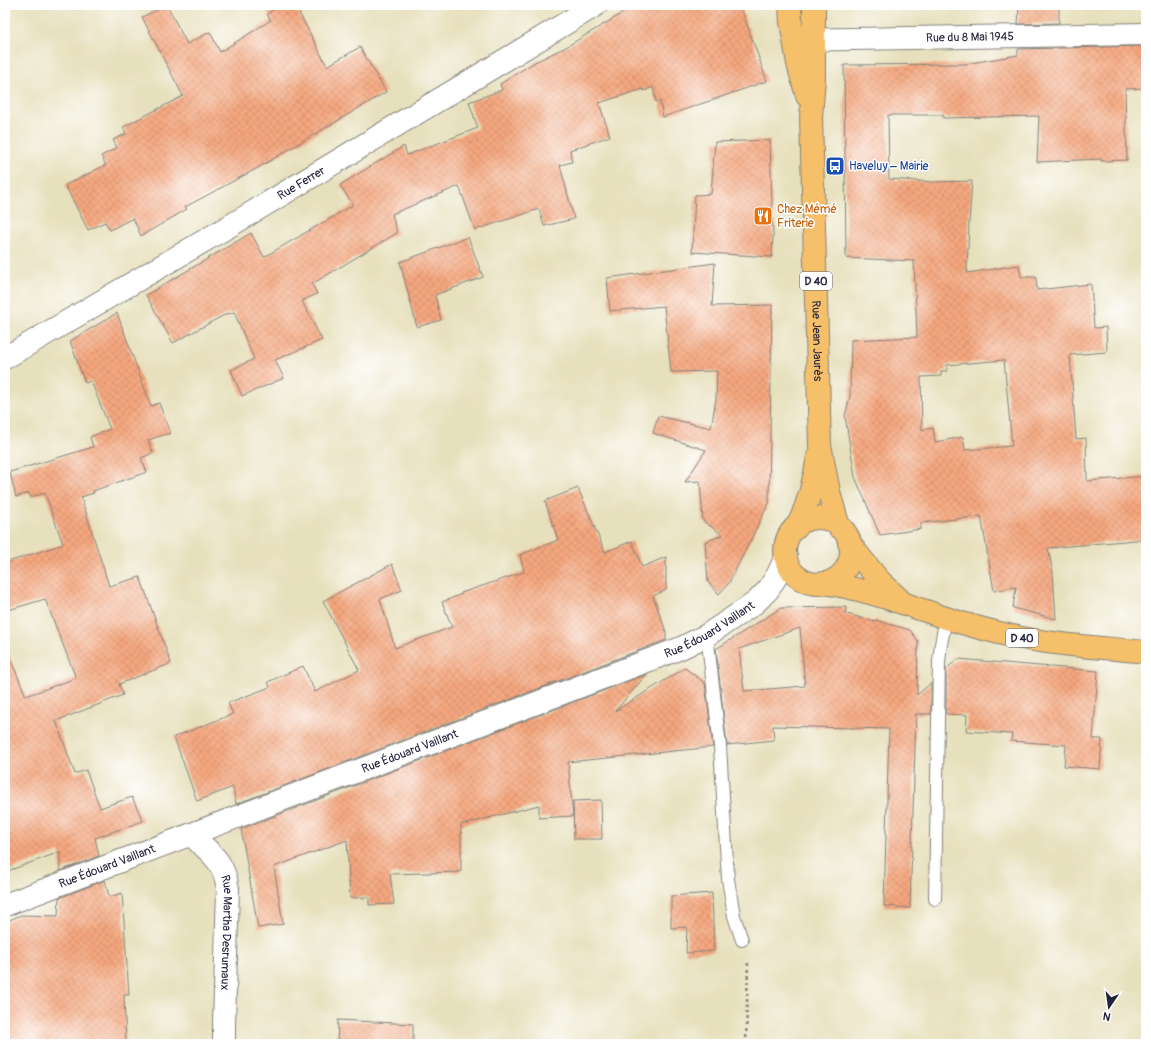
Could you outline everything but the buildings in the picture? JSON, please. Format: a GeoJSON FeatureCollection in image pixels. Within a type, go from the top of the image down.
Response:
{"type":"FeatureCollection","features":[{"type":"Feature","properties":{"kind":"main road","name":"Rue Jean Jaurès"},"geometry":{"type":"LineString","coordinates":[[790,5],[804,40],[814,79],[811,117],[820,445],[829,492],[850,557],[847,566],[838,577],[824,583]]}},
{"type":"Feature","properties":{"kind":"main road","name":"Rue Jean Jaurès"},"geometry":{"type":"LineString","coordinates":[[804,40],[814,5]]}},
{"type":"Feature","properties":{"kind":"main road","name":"Rue Jean Jaurès"},"geometry":{"type":"LineString","coordinates":[[797,526],[811,494],[820,445]]}},
{"type":"Feature","properties":{"kind":"main road","name":"Rue Jean Jaurès"},"geometry":{"type":"LineString","coordinates":[[903,603],[878,579],[844,535],[827,520],[818,519],[804,521],[790,534],[786,543],[786,557],[791,570],[798,577],[810,583],[842,585],[862,590],[946,618],[998,633],[1049,642],[1146,652]]}},
{"type":"Feature","properties":{"kind":"street","name":"Rue Ferrer"},"geometry":{"type":"LineString","coordinates":[[5,358],[236,222],[596,5]]}},
{"type":"Feature","properties":{"kind":"street","name":"Rue du 8 Mai 1945"},"geometry":{"type":"LineString","coordinates":[[804,40],[1146,34]]}},
{"type":"Feature","properties":{"kind":"street","name":"Rue Édouard Vaillant"},"geometry":{"type":"LineString","coordinates":[[5,905],[667,654],[707,635],[755,603],[768,590],[786,557]]}},
{"type":"Feature","properties":{"kind":"street","name":"Rue Martha Desrumaux"},"geometry":{"type":"LineString","coordinates":[[191,835],[215,857],[226,877],[228,889],[224,1044]]}},
{"type":"Feature","properties":{"kind":"lane"},"geometry":{"type":"LineString","coordinates":[[935,899],[939,662],[946,618]]}},
{"type":"Feature","properties":{"kind":"lane"},"geometry":{"type":"LineString","coordinates":[[707,635],[720,746],[728,879],[734,916],[742,940]]}},
{"type":"Feature","properties":{"kind":"path"},"geometry":{"type":"LineString","coordinates":[[742,940],[748,958],[746,1044]]}},
{"type":"Feature","properties":{"kind":"place","name":"Haveluy – Mairie"},"geometry":{"type":"Point","coordinates":[835,166]}},
{"type":"Feature","properties":{"kind":"place","name":"Chez Mémé Friterie"},"geometry":{"type":"Point","coordinates":[763,216]}}]}
